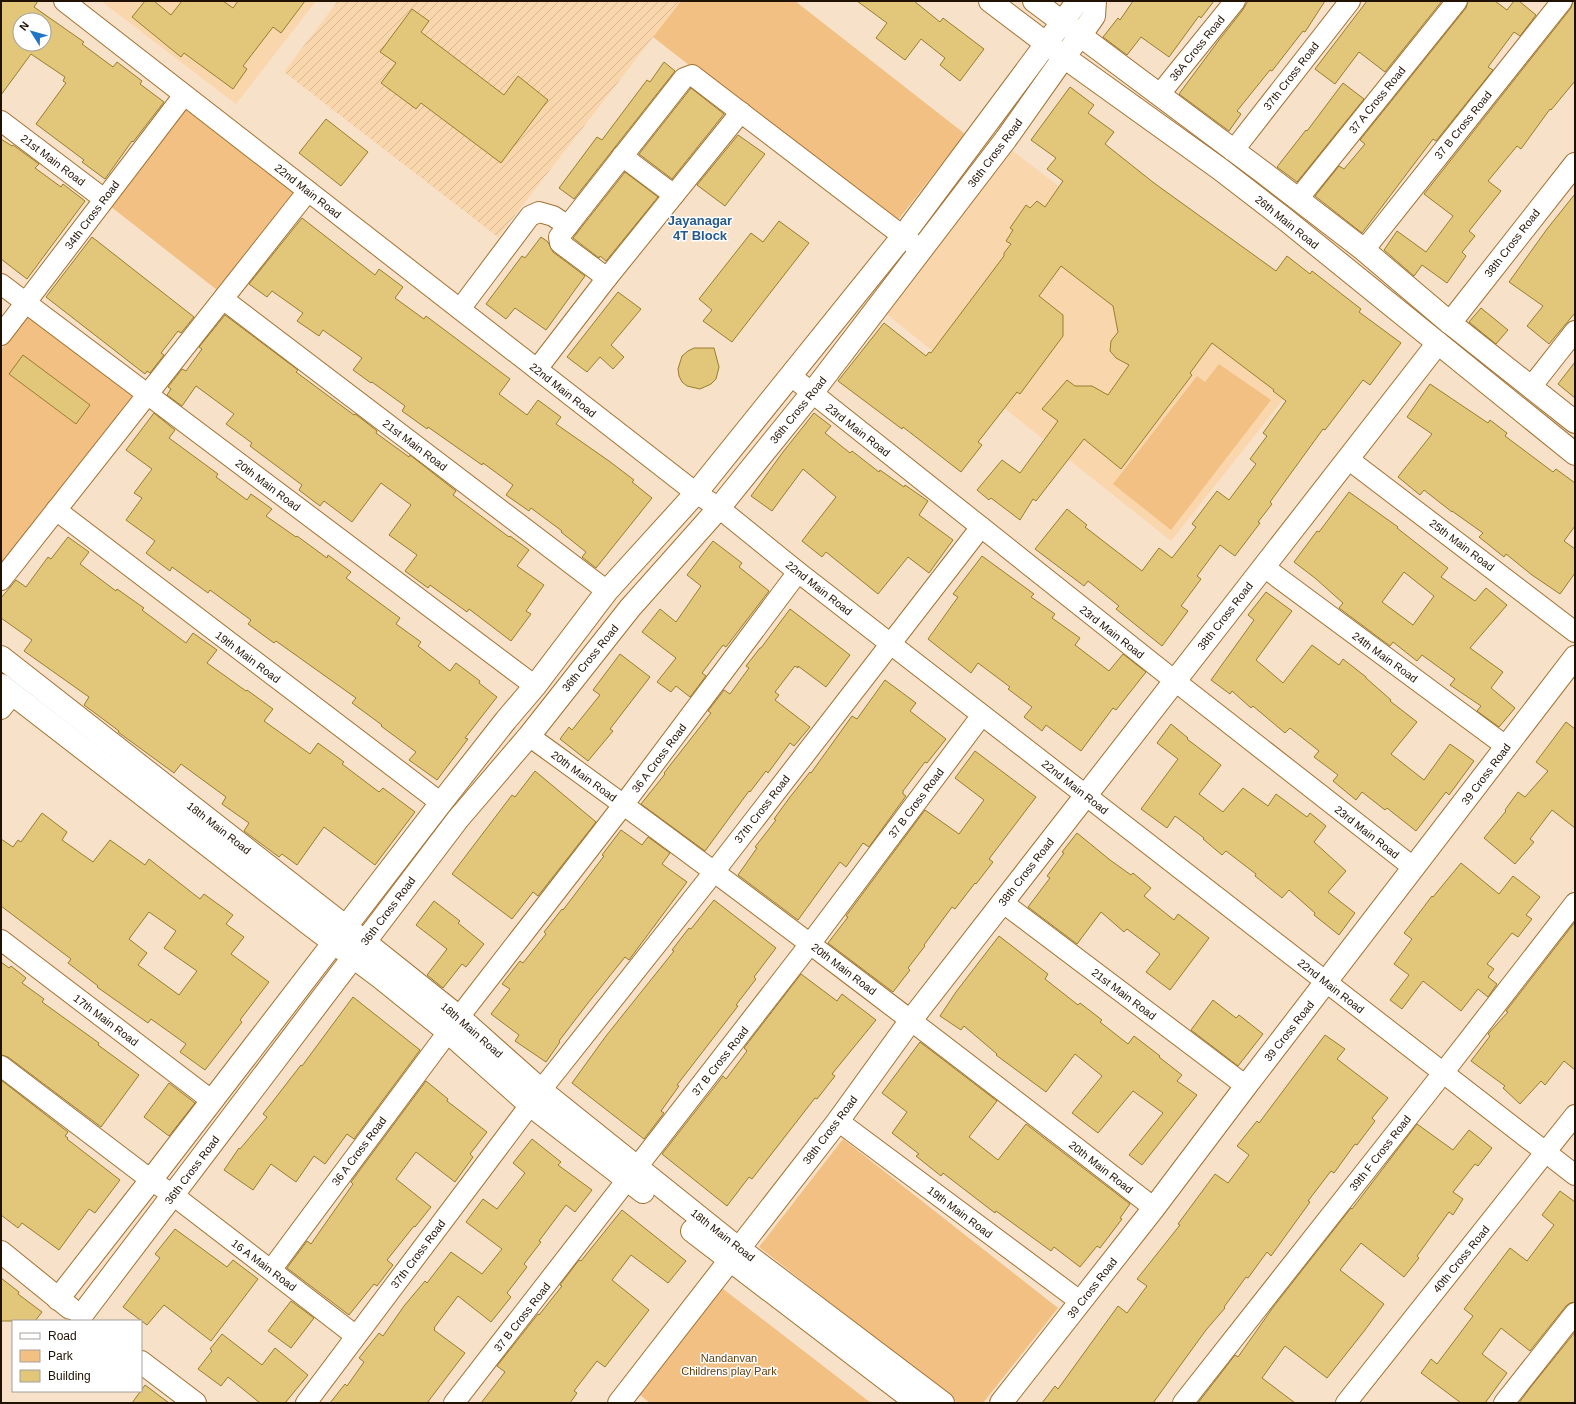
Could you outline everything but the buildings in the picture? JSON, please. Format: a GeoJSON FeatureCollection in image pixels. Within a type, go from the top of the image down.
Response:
{"type":"FeatureCollection","features":[{"type":"Feature","properties":{"kind":"street","name":"22nd Main Road"},"geometry":{"type":"LineString","coordinates":[[64,1],[696,493],[719,508],[890,644],[1575,1175]]}},
{"type":"Feature","properties":{"kind":"street","name":"26th Main Road"},"geometry":{"type":"LineString","coordinates":[[990,1],[1064,57],[1220,169],[1286,220],[1575,454]]}},
{"type":"Feature","properties":{"kind":"street"},"geometry":{"type":"LineString","coordinates":[[1034,1],[1364,250],[1450,323],[1575,422]]}},
{"type":"Feature","properties":{"kind":"street"},"geometry":{"type":"LineString","coordinates":[[58,1299],[506,720],[535,686],[607,591],[696,493],[791,376],[903,236],[1046,43],[1075,5],[1080,1]]}},
{"type":"Feature","properties":{"kind":"street","name":"36th Cross Road"},"geometry":{"type":"LineString","coordinates":[[84,1319],[173,1195],[458,819],[529,736],[630,608],[719,508],[812,393],[1006,139],[1094,16],[1095,1]]}},
{"type":"Feature","properties":{"kind":"street","name":"36A Cross Road"},"geometry":{"type":"LineString","coordinates":[[1158,95],[1235,1]]}},
{"type":"Feature","properties":{"kind":"street","name":"37th Cross Road"},"geometry":{"type":"LineString","coordinates":[[1233,151],[1350,1]]}},
{"type":"Feature","properties":{"kind":"street","name":"37 A Cross Road"},"geometry":{"type":"LineString","coordinates":[[1298,200],[1457,1]]}},
{"type":"Feature","properties":{"kind":"street","name":"37 B Cross Road"},"geometry":{"type":"LineString","coordinates":[[1364,250],[1562,1]]}},
{"type":"Feature","properties":{"kind":"street"},"geometry":{"type":"LineString","coordinates":[[607,278],[560,243],[559,236],[684,78],[688,75],[692,75],[921,250]]}},
{"type":"Feature","properties":{"kind":"street","name":"34th Cross Road"},"geometry":{"type":"LineString","coordinates":[[1,335],[184,95]]}},
{"type":"Feature","properties":{"kind":"street"},"geometry":{"type":"LineString","coordinates":[[537,369],[607,278],[741,112]]}},
{"type":"Feature","properties":{"kind":"street","name":"21st Main Road"},"geometry":{"type":"LineString","coordinates":[[1,121],[104,199]]}},
{"type":"Feature","properties":{"kind":"street"},"geometry":{"type":"LineString","coordinates":[[622,156],[674,196]]}},
{"type":"Feature","properties":{"kind":"street","name":"38th Cross Road"},"geometry":{"type":"LineString","coordinates":[[1450,323],[1575,164]]}},
{"type":"Feature","properties":{"kind":"street"},"geometry":{"type":"LineString","coordinates":[[1,580],[308,191]]}},
{"type":"Feature","properties":{"kind":"street"},"geometry":{"type":"LineString","coordinates":[[460,309],[530,216],[539,212],[553,216],[568,226]]}},
{"type":"Feature","properties":{"kind":"street","name":"20th Main Road"},"geometry":{"type":"LineString","coordinates":[[1,284],[535,686]]}},
{"type":"Feature","properties":{"kind":"street","name":"21st Main Road"},"geometry":{"type":"LineString","coordinates":[[223,299],[607,591]]}},
{"type":"Feature","properties":{"kind":"street"},"geometry":{"type":"LineString","coordinates":[[1531,387],[1575,331]]}},
{"type":"Feature","properties":{"kind":"street","name":"38th Cross Road"},"geometry":{"type":"LineString","coordinates":[[622,1402],[734,1254],[838,1121],[911,1020],[1002,902],[1438,344]]}},
{"type":"Feature","properties":{"kind":"street","name":"23rd Main Road"},"geometry":{"type":"LineString","coordinates":[[791,376],[1174,681],[1414,868]]}},
{"type":"Feature","properties":{"kind":"street","name":"25th Main Road"},"geometry":{"type":"LineString","coordinates":[[1348,458],[1575,632]]}},
{"type":"Feature","properties":{"kind":"street","name":"19th Main Road"},"geometry":{"type":"LineString","coordinates":[[56,510],[441,804]]}},
{"type":"Feature","properties":{"kind":"street","name":"37th Cross Road"},"geometry":{"type":"LineString","coordinates":[[306,1403],[535,1097],[714,872],[981,528]]}},
{"type":"Feature","properties":{"kind":"street","name":"24th Main Road"},"geometry":{"type":"LineString","coordinates":[[1264,567],[1507,747]]}},
{"type":"Feature","properties":{"kind":"street","name":"36 A Cross Road"},"geometry":{"type":"LineString","coordinates":[[271,1270],[453,1024],[624,804],[798,572]]}},
{"type":"Feature","properties":{"kind":"street","name":"18th Main Road"},"geometry":{"type":"LineString","coordinates":[[1,657],[340,935],[453,1024],[535,1097],[734,1254],[917,1403]]}},
{"type":"Feature","properties":{"kind":"street","name":"39 Cross Road"},"geometry":{"type":"LineString","coordinates":[[1001,1403],[1154,1208],[1575,657]]}},
{"type":"Feature","properties":{"kind":"street","name":"18th Main Road"},"geometry":{"type":"LineString","coordinates":[[5,696],[340,935]]}},
{"type":"Feature","properties":{"kind":"street","name":"37 B Cross Road"},"geometry":{"type":"LineString","coordinates":[[454,1403],[810,944],[982,715]]}},
{"type":"Feature","properties":{"kind":"street","name":"20th Main Road"},"geometry":{"type":"LineString","coordinates":[[529,736],[624,804],[911,1020],[1154,1208]]}},
{"type":"Feature","properties":{"kind":"street","name":"21st Main Road"},"geometry":{"type":"LineString","coordinates":[[1002,902],[1246,1086]]}},
{"type":"Feature","properties":{"kind":"street","name":"39th F Cross Road"},"geometry":{"type":"LineString","coordinates":[[1183,1403],[1443,1074],[1575,902]]}},
{"type":"Feature","properties":{"kind":"street","name":"17th Main Road"},"geometry":{"type":"LineString","coordinates":[[1,940],[211,1100]]}},
{"type":"Feature","properties":{"kind":"street"},"geometry":{"type":"LineString","coordinates":[[1,1066],[151,1180]]}},
{"type":"Feature","properties":{"kind":"street","name":"40th Cross Road"},"geometry":{"type":"LineString","coordinates":[[1346,1403],[1575,1115]]}},
{"type":"Feature","properties":{"kind":"street","name":"19th Main Road"},"geometry":{"type":"LineString","coordinates":[[838,1121],[1081,1302]]}},
{"type":"Feature","properties":{"kind":"street","name":"16 A Main Road"},"geometry":{"type":"LineString","coordinates":[[151,1180],[173,1195],[356,1336]]}},
{"type":"Feature","properties":{"kind":"street"},"geometry":{"type":"LineString","coordinates":[[1,1252],[84,1319]]}},
{"type":"Feature","properties":{"kind":"street","name":"18th Main Road"},"geometry":{"type":"LineString","coordinates":[[734,1254],[943,1403]]}},
{"type":"Feature","properties":{"kind":"street"},"geometry":{"type":"LineString","coordinates":[[1504,1403],[1575,1313]]}},
{"type":"Feature","properties":{"kind":"street"},"geometry":{"type":"LineString","coordinates":[[142,1363],[195,1403]]}},
{"type":"Feature","properties":{"kind":"shaded area"},"geometry":{"type":"Polygon","coordinates":[[[101,1],[316,1],[236,104],[101,1]]]}},
{"type":"Feature","properties":{"kind":"shaded area"},"geometry":{"type":"Polygon","coordinates":[[[338,1],[681,1],[498,237],[284,72],[338,1]]]}},
{"type":"Feature","properties":{"kind":"shaded area"},"geometry":{"type":"Polygon","coordinates":[[[1010,149],[1304,373],[1171,541],[885,313],[1010,149]]]}},
{"type":"Feature","properties":{"kind":"green space"},"geometry":{"type":"Polygon","coordinates":[[[681,1],[795,1],[965,134],[894,225],[653,37],[681,1]]]}},
{"type":"Feature","properties":{"kind":"green space"},"geometry":{"type":"Polygon","coordinates":[[[184,106],[295,190],[217,290],[110,206],[184,106]]]}},
{"type":"Feature","properties":{"kind":"green space"},"geometry":{"type":"Polygon","coordinates":[[[28,314],[133,395],[1,565],[1,350],[28,314]]]}},
{"type":"Feature","properties":{"kind":"green space"},"geometry":{"type":"Polygon","coordinates":[[[1219,364],[1271,400],[1171,530],[1113,484],[1197,376],[1205,382],[1219,364]]]}},
{"type":"Feature","properties":{"kind":"green space"},"geometry":{"type":"Polygon","coordinates":[[[843,1139],[1058,1308],[983,1403],[958,1403],[759,1247],[843,1139]]]}},
{"type":"Feature","properties":{"kind":"green space","name":"Nandanvan Childrens play Park"},"geometry":{"type":"Polygon","coordinates":[[[722,1288],[871,1403],[650,1403],[640,1395],[722,1288]]]}},
{"type":"Feature","properties":{"kind":"district","name":"Jayanagar 4T Block"},"geometry":{"type":"Point","coordinates":[700,228]}}]}
